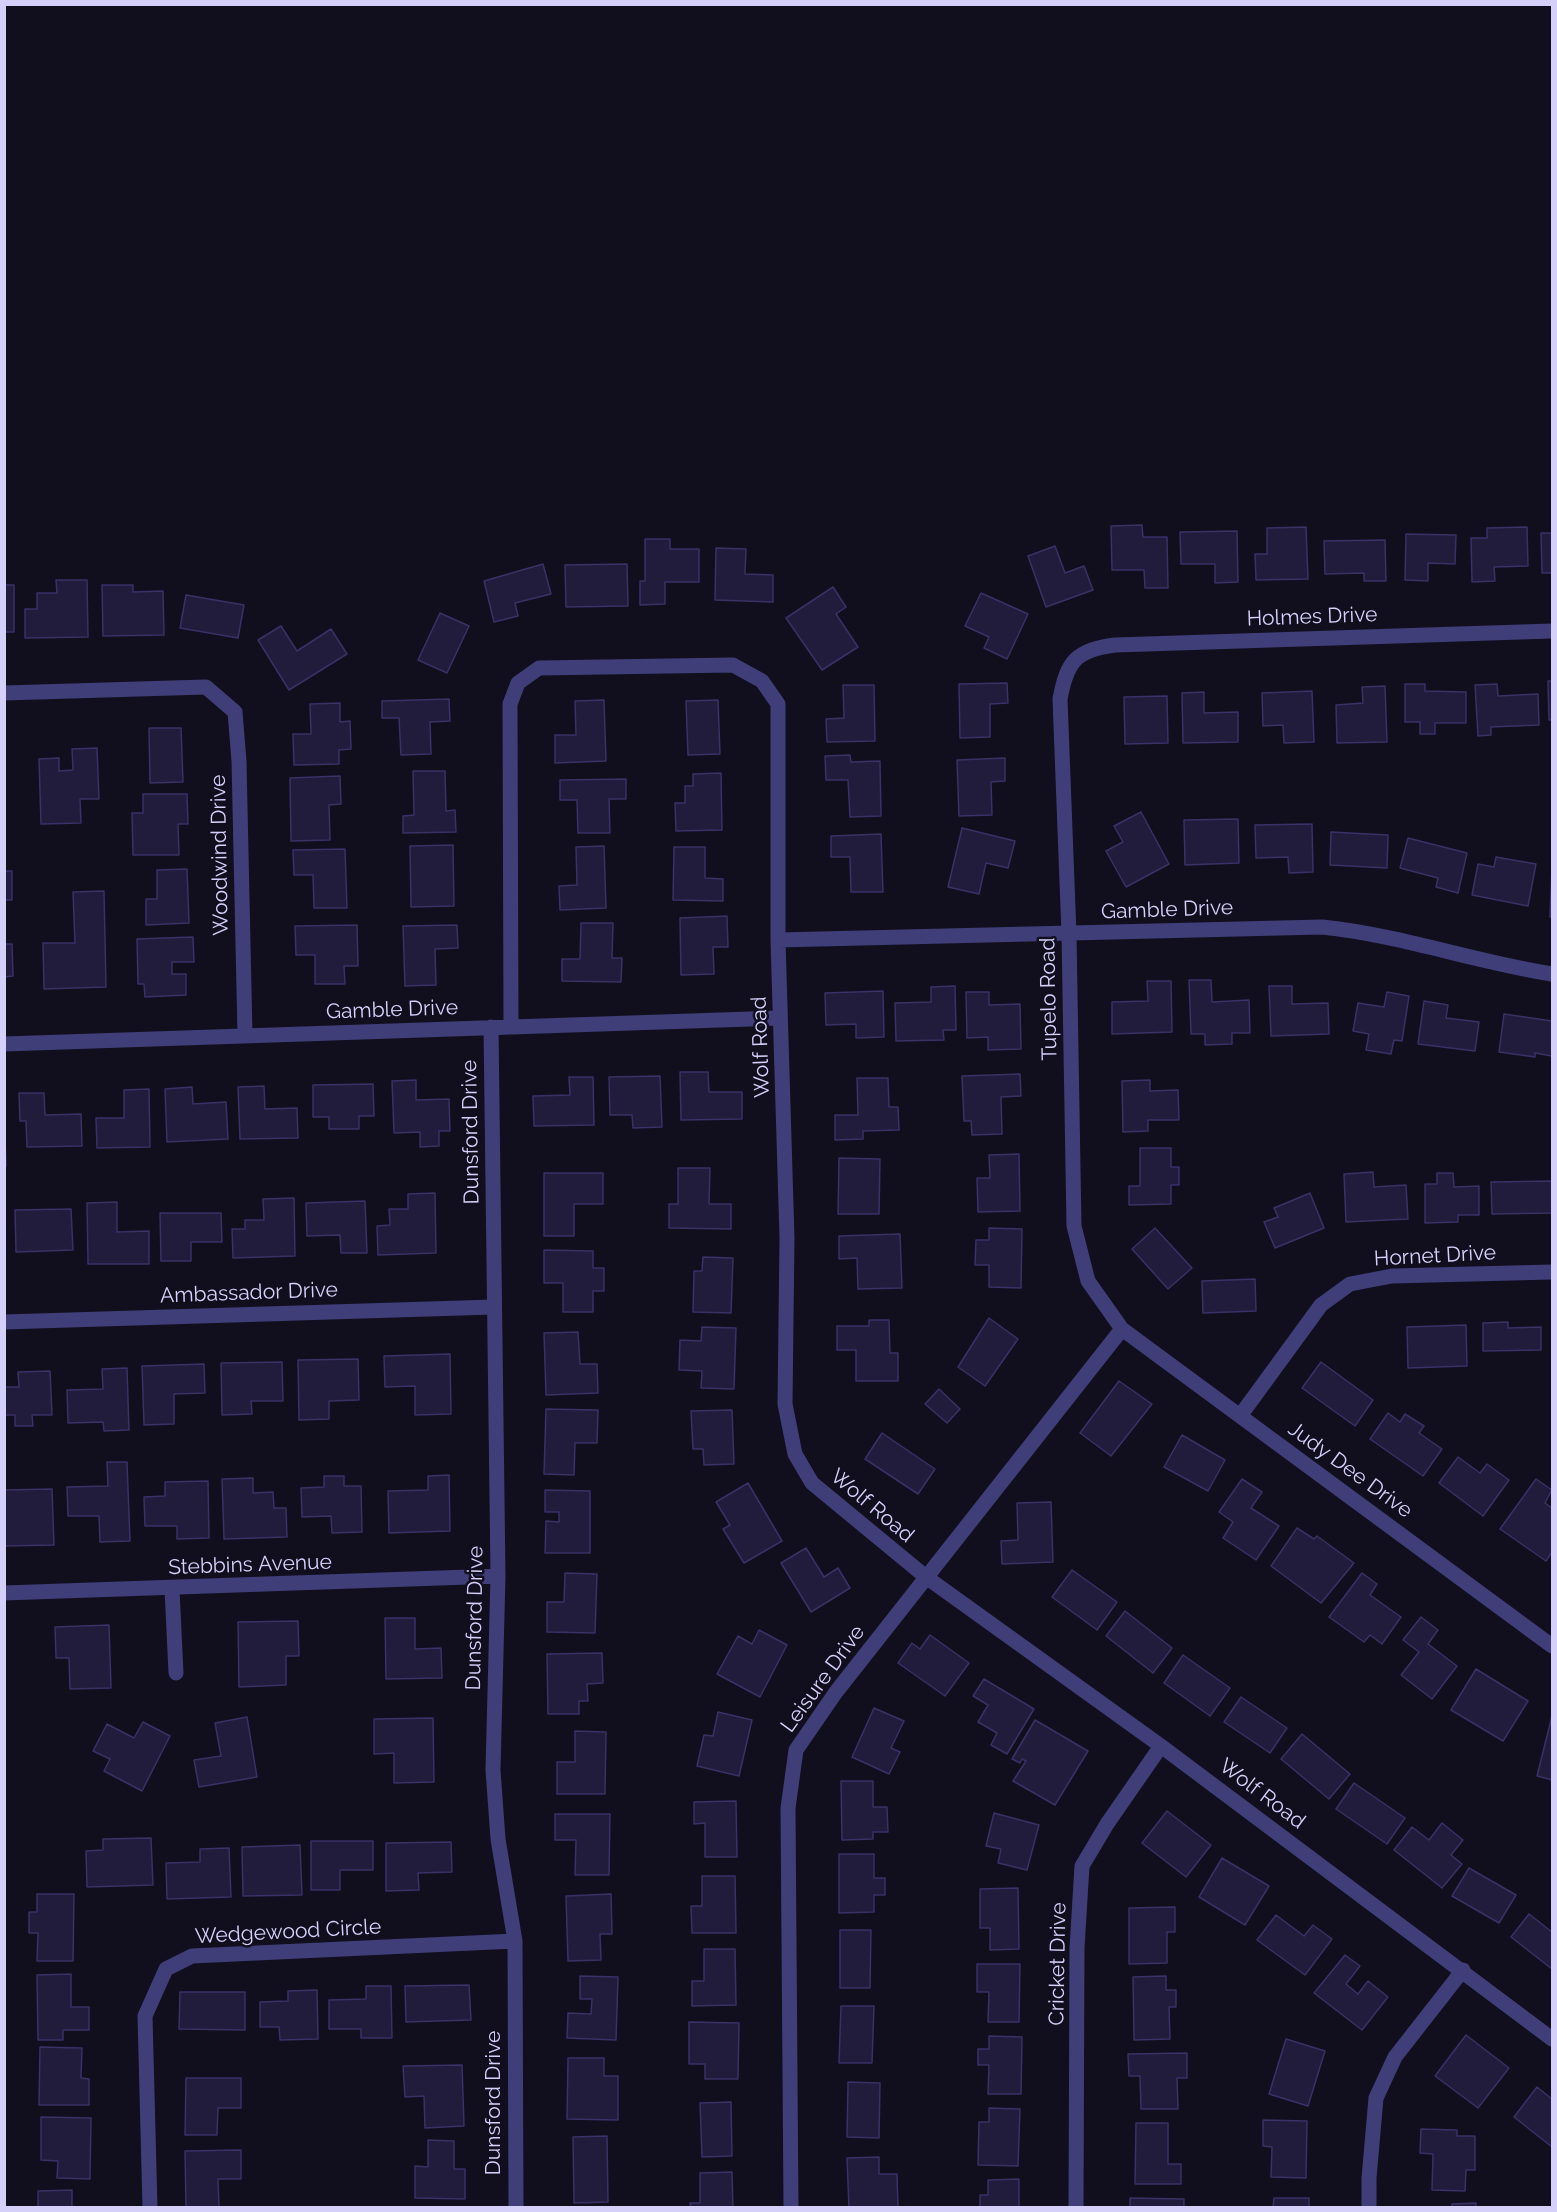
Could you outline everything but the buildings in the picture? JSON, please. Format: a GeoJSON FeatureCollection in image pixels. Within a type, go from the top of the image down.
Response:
{"type":"FeatureCollection","features":[{"type":"Feature","properties":{"kind":"street","name":"Holmes Drive"},"geometry":{"type":"LineString","coordinates":[[1075,658],[1094,648],[1115,645],[1552,631]]}},
{"type":"Feature","properties":{"kind":"street","name":"Tupelo Road"},"geometry":{"type":"LineString","coordinates":[[1075,658],[1065,676],[1060,699],[1069,934],[1074,1226],[1088,1281],[1122,1329]]}},
{"type":"Feature","properties":{"kind":"street","name":"Wolf Road"},"geometry":{"type":"LineString","coordinates":[[512,1027],[510,704],[518,683],[539,668],[733,665],[762,681],[778,704],[778,940],[787,1238],[785,1404],[795,1454],[812,1483],[926,1577],[1161,1746],[1463,1970],[1552,2039]]}},
{"type":"Feature","properties":{"kind":"street","name":"Woodwind Drive"},"geometry":{"type":"LineString","coordinates":[[4,693],[206,687],[235,712],[239,760],[245,1035]]}},
{"type":"Feature","properties":{"kind":"street","name":"Gamble Drive"},"geometry":{"type":"LineString","coordinates":[[778,940],[1322,927],[1360,931],[1506,967],[1552,974]]}},
{"type":"Feature","properties":{"kind":"street","name":"Gamble Drive"},"geometry":{"type":"LineString","coordinates":[[4,1044],[780,1018]]}},
{"type":"Feature","properties":{"kind":"street","name":"Dunsford Drive"},"geometry":{"type":"LineString","coordinates":[[491,1027],[498,1576],[493,1770],[498,1839],[514,1941],[516,2208]]}},
{"type":"Feature","properties":{"kind":"street","name":"Hornet Drive"},"geometry":{"type":"LineString","coordinates":[[1240,1416],[1320,1305],[1350,1284],[1392,1276],[1552,1272]]}},
{"type":"Feature","properties":{"kind":"street","name":"Ambassador Drive"},"geometry":{"type":"LineString","coordinates":[[4,1322],[494,1307]]}},
{"type":"Feature","properties":{"kind":"street","name":"Judy Dee Drive"},"geometry":{"type":"LineString","coordinates":[[1122,1329],[1552,1646]]}},
{"type":"Feature","properties":{"kind":"street","name":"Leisure Drive"},"geometry":{"type":"LineString","coordinates":[[791,2208],[788,1808],[796,1750],[836,1692],[1122,1329]]}},
{"type":"Feature","properties":{"kind":"street","name":"Stebbins Avenue"},"geometry":{"type":"LineString","coordinates":[[4,1593],[498,1576]]}},
{"type":"Feature","properties":{"kind":"street"},"geometry":{"type":"LineString","coordinates":[[172,1589],[176,1673]]}},
{"type":"Feature","properties":{"kind":"street","name":"Cricket Drive"},"geometry":{"type":"LineString","coordinates":[[1076,2208],[1077,1948],[1082,1866],[1107,1824],[1161,1746]]}},
{"type":"Feature","properties":{"kind":"street","name":"Wedgewood Circle"},"geometry":{"type":"LineString","coordinates":[[150,2208],[145,2016],[166,1969],[192,1956],[514,1941]]}},
{"type":"Feature","properties":{"kind":"street"},"geometry":{"type":"LineString","coordinates":[[1369,2208],[1369,2178],[1376,2098],[1395,2057],[1463,1970]]}}]}
